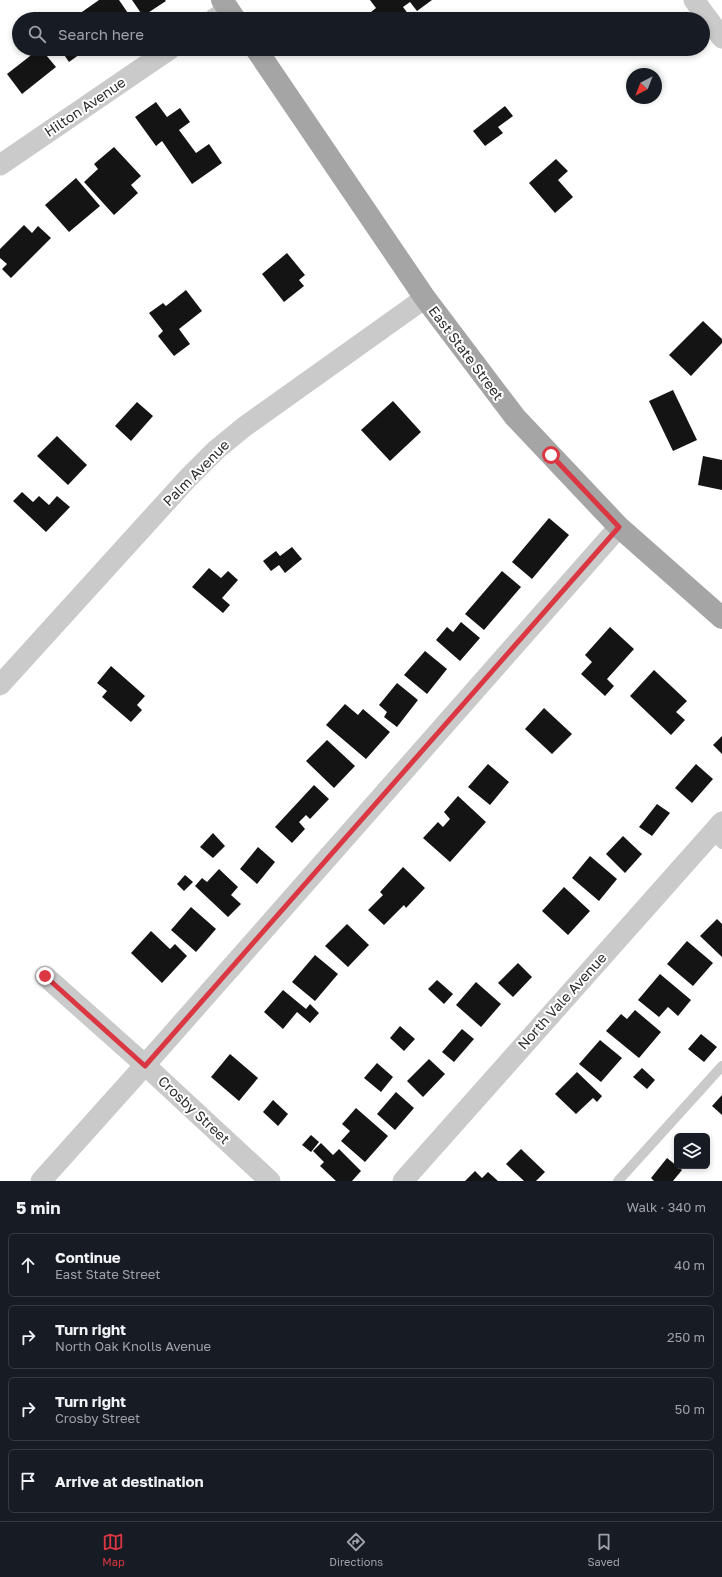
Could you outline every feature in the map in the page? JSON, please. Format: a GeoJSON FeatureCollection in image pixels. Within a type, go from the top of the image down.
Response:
{"type":"FeatureCollection","features":[{"type":"Feature","properties":{"kind":"main road","name":"East State Street"},"geometry":{"type":"LineString","coordinates":[[261,56],[425,298],[515,417],[619,527],[722,618]]}},
{"type":"Feature","properties":{"kind":"street"},"geometry":{"type":"LineString","coordinates":[[694,0],[703,12]]}},
{"type":"Feature","properties":{"kind":"street"},"geometry":{"type":"LineString","coordinates":[[710,22],[722,38]]}},
{"type":"Feature","properties":{"kind":"street","name":"Hilton Avenue"},"geometry":{"type":"LineString","coordinates":[[0,165],[160,56]]}},
{"type":"Feature","properties":{"kind":"street","name":"Palm Avenue"},"geometry":{"type":"LineString","coordinates":[[0,685],[188,478],[216,450],[244,427],[425,298]]}},
{"type":"Feature","properties":{"kind":"street"},"geometry":{"type":"LineString","coordinates":[[41,1181],[145,1066],[619,527]]}},
{"type":"Feature","properties":{"kind":"street","name":"North Vale Avenue"},"geometry":{"type":"LineString","coordinates":[[403,1181],[718,833]]}},
{"type":"Feature","properties":{"kind":"street","name":"Crosby Street"},"geometry":{"type":"LineString","coordinates":[[45,976],[270,1181]]}},
{"type":"Feature","properties":{"kind":"lane"},"geometry":{"type":"LineString","coordinates":[[618,1181],[722,1066]]}},
{"type":"Feature","properties":{"kind":"building"},"geometry":{"type":"Polygon","coordinates":[[[99,0],[119,0],[127,12],[82,12],[99,0]]]}},
{"type":"Feature","properties":{"kind":"building"},"geometry":{"type":"Polygon","coordinates":[[[132,0],[166,1],[149,12],[140,12],[132,0]]]}},
{"type":"Feature","properties":{"kind":"building"},"geometry":{"type":"Polygon","coordinates":[[[370,0],[432,0],[417,11],[410,2],[403,7],[407,12],[371,12],[376,8],[370,0]]]}},
{"type":"Feature","properties":{"kind":"building"},"geometry":{"type":"Polygon","coordinates":[[[30,56],[47,56],[56,67],[22,94],[7,74],[30,56]]]}},
{"type":"Feature","properties":{"kind":"building"},"geometry":{"type":"Polygon","coordinates":[[[65,56],[77,56],[69,62],[65,56]]]}},
{"type":"Feature","properties":{"kind":"building"},"geometry":{"type":"Polygon","coordinates":[[[156,102],[167,117],[180,108],[190,122],[179,130],[196,153],[209,144],[222,163],[192,184],[162,141],[156,146],[135,117],[156,102]]]}},
{"type":"Feature","properties":{"kind":"building"},"geometry":{"type":"Polygon","coordinates":[[[505,106],[513,116],[498,127],[503,133],[485,146],[473,131],[505,106]]]}},
{"type":"Feature","properties":{"kind":"building"},"geometry":{"type":"Polygon","coordinates":[[[114,147],[141,176],[131,185],[138,193],[114,215],[84,182],[98,169],[94,164],[114,147]]]}},
{"type":"Feature","properties":{"kind":"building"},"geometry":{"type":"Polygon","coordinates":[[[556,159],[568,171],[558,180],[573,197],[555,213],[529,183],[556,159]]]}},
{"type":"Feature","properties":{"kind":"building"},"geometry":{"type":"Polygon","coordinates":[[[76,178],[100,206],[69,232],[45,205],[76,178]]]}},
{"type":"Feature","properties":{"kind":"building"},"geometry":{"type":"Polygon","coordinates":[[[24,225],[32,233],[38,226],[51,238],[11,278],[2,269],[7,264],[0,258],[0,249],[24,225]]]}},
{"type":"Feature","properties":{"kind":"building"},"geometry":{"type":"Polygon","coordinates":[[[287,253],[305,275],[299,280],[304,286],[284,302],[262,274],[287,253]]]}},
{"type":"Feature","properties":{"kind":"building"},"geometry":{"type":"Polygon","coordinates":[[[186,290],[202,311],[179,329],[190,344],[174,356],[158,336],[163,331],[149,313],[163,303],[166,306],[186,290]]]}},
{"type":"Feature","properties":{"kind":"building"},"geometry":{"type":"Polygon","coordinates":[[[703,321],[722,339],[722,343],[691,376],[669,355],[703,321]]]}},
{"type":"Feature","properties":{"kind":"building"},"geometry":{"type":"Polygon","coordinates":[[[673,390],[697,440],[673,451],[649,401],[673,390]]]}},
{"type":"Feature","properties":{"kind":"building"},"geometry":{"type":"Polygon","coordinates":[[[393,401],[421,432],[390,461],[361,430],[393,401]]]}},
{"type":"Feature","properties":{"kind":"building"},"geometry":{"type":"Polygon","coordinates":[[[137,402],[153,416],[131,441],[115,426],[137,402]]]}},
{"type":"Feature","properties":{"kind":"building"},"geometry":{"type":"Polygon","coordinates":[[[57,436],[87,465],[68,485],[37,456],[57,436]]]}},
{"type":"Feature","properties":{"kind":"building"},"geometry":{"type":"Polygon","coordinates":[[[703,456],[722,460],[722,490],[698,485],[703,456]]]}},
{"type":"Feature","properties":{"kind":"building"},"geometry":{"type":"Polygon","coordinates":[[[22,492],[33,502],[39,496],[49,505],[57,496],[70,507],[46,532],[13,501],[22,492]]]}},
{"type":"Feature","properties":{"kind":"building"},"geometry":{"type":"Polygon","coordinates":[[[549,518],[569,535],[532,579],[512,562],[549,518]]]}},
{"type":"Feature","properties":{"kind":"building"},"geometry":{"type":"Polygon","coordinates":[[[292,547],[302,559],[285,573],[279,565],[271,571],[263,561],[276,551],[280,556],[292,547]]]}},
{"type":"Feature","properties":{"kind":"building"},"geometry":{"type":"Polygon","coordinates":[[[209,568],[221,578],[228,571],[238,580],[222,598],[230,605],[223,613],[192,587],[209,568]]]}},
{"type":"Feature","properties":{"kind":"building"},"geometry":{"type":"Polygon","coordinates":[[[502,571],[521,587],[484,630],[465,614],[502,571]]]}},
{"type":"Feature","properties":{"kind":"building"},"geometry":{"type":"Polygon","coordinates":[[[461,622],[480,638],[460,661],[436,640],[447,627],[453,632],[461,622]]]}},
{"type":"Feature","properties":{"kind":"building"},"geometry":{"type":"Polygon","coordinates":[[[610,627],[634,649],[607,679],[614,686],[605,696],[581,674],[592,662],[585,655],[610,627]]]}},
{"type":"Feature","properties":{"kind":"building"},"geometry":{"type":"Polygon","coordinates":[[[425,651],[447,669],[427,694],[404,675],[425,651]]]}},
{"type":"Feature","properties":{"kind":"building"},"geometry":{"type":"Polygon","coordinates":[[[111,666],[145,696],[137,705],[142,710],[131,722],[102,697],[107,691],[97,683],[111,666]]]}},
{"type":"Feature","properties":{"kind":"building"},"geometry":{"type":"Polygon","coordinates":[[[654,670],[687,701],[676,712],[685,720],[671,735],[630,696],[654,670]]]}},
{"type":"Feature","properties":{"kind":"building"},"geometry":{"type":"Polygon","coordinates":[[[397,683],[418,700],[397,727],[384,717],[387,712],[379,705],[397,683]]]}},
{"type":"Feature","properties":{"kind":"building"},"geometry":{"type":"Polygon","coordinates":[[[345,704],[358,715],[363,709],[390,732],[366,759],[326,725],[345,704]]]}},
{"type":"Feature","properties":{"kind":"building"},"geometry":{"type":"Polygon","coordinates":[[[544,708],[572,734],[552,754],[525,729],[544,708]]]}},
{"type":"Feature","properties":{"kind":"building"},"geometry":{"type":"Polygon","coordinates":[[[722,736],[722,754],[713,745],[722,736]]]}},
{"type":"Feature","properties":{"kind":"building"},"geometry":{"type":"Polygon","coordinates":[[[327,740],[355,766],[334,788],[306,761],[327,740]]]}},
{"type":"Feature","properties":{"kind":"building"},"geometry":{"type":"Polygon","coordinates":[[[488,764],[509,782],[490,805],[468,787],[488,764]]]}},
{"type":"Feature","properties":{"kind":"building"},"geometry":{"type":"Polygon","coordinates":[[[696,764],[713,779],[692,803],[675,788],[696,764]]]}},
{"type":"Feature","properties":{"kind":"building"},"geometry":{"type":"Polygon","coordinates":[[[314,785],[329,799],[310,819],[306,815],[299,822],[305,829],[292,843],[275,827],[314,785]]]}},
{"type":"Feature","properties":{"kind":"building"},"geometry":{"type":"Polygon","coordinates":[[[458,796],[486,822],[450,862],[423,838],[438,822],[443,827],[450,819],[444,812],[458,796]]]}},
{"type":"Feature","properties":{"kind":"building"},"geometry":{"type":"Polygon","coordinates":[[[657,804],[670,813],[652,836],[639,827],[657,804]]]}},
{"type":"Feature","properties":{"kind":"building"},"geometry":{"type":"Polygon","coordinates":[[[213,833],[225,846],[213,858],[200,847],[213,833]]]}},
{"type":"Feature","properties":{"kind":"building"},"geometry":{"type":"Polygon","coordinates":[[[623,836],[642,854],[625,873],[606,854],[623,836]]]}},
{"type":"Feature","properties":{"kind":"building"},"geometry":{"type":"Polygon","coordinates":[[[258,847],[275,862],[257,884],[240,869],[258,847]]]}},
{"type":"Feature","properties":{"kind":"building"},"geometry":{"type":"Polygon","coordinates":[[[590,856],[617,879],[599,901],[572,878],[590,856]]]}},
{"type":"Feature","properties":{"kind":"building"},"geometry":{"type":"Polygon","coordinates":[[[403,867],[425,888],[406,908],[404,905],[384,925],[368,910],[383,895],[380,892],[403,867]]]}},
{"type":"Feature","properties":{"kind":"building"},"geometry":{"type":"Polygon","coordinates":[[[219,869],[238,887],[231,895],[241,904],[228,917],[195,886],[202,878],[207,882],[219,869]]]}},
{"type":"Feature","properties":{"kind":"building"},"geometry":{"type":"Polygon","coordinates":[[[185,875],[193,882],[184,891],[177,884],[185,875]]]}},
{"type":"Feature","properties":{"kind":"building"},"geometry":{"type":"Polygon","coordinates":[[[564,887],[590,911],[568,935],[542,911],[564,887]]]}},
{"type":"Feature","properties":{"kind":"building"},"geometry":{"type":"Polygon","coordinates":[[[191,907],[216,929],[196,952],[171,930],[191,907]]]}},
{"type":"Feature","properties":{"kind":"building"},"geometry":{"type":"Polygon","coordinates":[[[717,919],[722,924],[722,957],[700,936],[717,919]]]}},
{"type":"Feature","properties":{"kind":"building"},"geometry":{"type":"Polygon","coordinates":[[[347,924],[369,945],[348,967],[325,946],[347,924]]]}},
{"type":"Feature","properties":{"kind":"building"},"geometry":{"type":"Polygon","coordinates":[[[151,931],[170,949],[175,944],[187,956],[162,983],[131,953],[151,931]]]}},
{"type":"Feature","properties":{"kind":"building"},"geometry":{"type":"Polygon","coordinates":[[[687,941],[713,963],[693,986],[667,964],[687,941]]]}},
{"type":"Feature","properties":{"kind":"building"},"geometry":{"type":"Polygon","coordinates":[[[315,955],[338,974],[315,1001],[292,982],[315,955]]]}},
{"type":"Feature","properties":{"kind":"building"},"geometry":{"type":"Polygon","coordinates":[[[518,963],[532,977],[513,997],[498,983],[518,963]]]}},
{"type":"Feature","properties":{"kind":"building"},"geometry":{"type":"Polygon","coordinates":[[[660,974],[691,1000],[678,1016],[668,1007],[659,1017],[638,1000],[660,974]]]}},
{"type":"Feature","properties":{"kind":"building"},"geometry":{"type":"Polygon","coordinates":[[[437,980],[453,994],[444,1004],[428,989],[437,980]]]}},
{"type":"Feature","properties":{"kind":"building"},"geometry":{"type":"Polygon","coordinates":[[[476,982],[501,1004],[481,1027],[456,1005],[476,982]]]}},
{"type":"Feature","properties":{"kind":"building"},"geometry":{"type":"Polygon","coordinates":[[[283,990],[306,1009],[310,1004],[319,1013],[310,1023],[297,1012],[283,1029],[264,1012],[283,990]]]}},
{"type":"Feature","properties":{"kind":"building"},"geometry":{"type":"Polygon","coordinates":[[[635,1010],[661,1032],[639,1058],[606,1031],[621,1014],[627,1019],[635,1010]]]}},
{"type":"Feature","properties":{"kind":"building"},"geometry":{"type":"Polygon","coordinates":[[[400,1026],[415,1039],[404,1051],[390,1038],[400,1026]]]}},
{"type":"Feature","properties":{"kind":"building"},"geometry":{"type":"Polygon","coordinates":[[[462,1029],[474,1039],[454,1062],[442,1052],[462,1029]]]}},
{"type":"Feature","properties":{"kind":"building"},"geometry":{"type":"Polygon","coordinates":[[[701,1034],[717,1047],[704,1062],[688,1049],[701,1034]]]}},
{"type":"Feature","properties":{"kind":"building"},"geometry":{"type":"Polygon","coordinates":[[[600,1040],[622,1058],[601,1082],[579,1064],[600,1040]]]}},
{"type":"Feature","properties":{"kind":"building"},"geometry":{"type":"Polygon","coordinates":[[[230,1054],[258,1078],[239,1101],[211,1077],[230,1054]]]}},
{"type":"Feature","properties":{"kind":"building"},"geometry":{"type":"Polygon","coordinates":[[[429,1059],[445,1074],[423,1097],[407,1081],[429,1059]]]}},
{"type":"Feature","properties":{"kind":"building"},"geometry":{"type":"Polygon","coordinates":[[[377,1063],[393,1077],[381,1092],[364,1078],[377,1063]]]}},
{"type":"Feature","properties":{"kind":"building"},"geometry":{"type":"Polygon","coordinates":[[[642,1068],[655,1080],[647,1089],[633,1077],[642,1068]]]}},
{"type":"Feature","properties":{"kind":"building"},"geometry":{"type":"Polygon","coordinates":[[[577,1072],[602,1096],[597,1102],[593,1098],[576,1114],[555,1094],[577,1072]]]}},
{"type":"Feature","properties":{"kind":"building"},"geometry":{"type":"Polygon","coordinates":[[[396,1092],[414,1108],[395,1130],[377,1114],[396,1092]]]}},
{"type":"Feature","properties":{"kind":"building"},"geometry":{"type":"Polygon","coordinates":[[[722,1095],[722,1115],[712,1106],[722,1095]]]}},
{"type":"Feature","properties":{"kind":"building"},"geometry":{"type":"Polygon","coordinates":[[[273,1100],[288,1114],[278,1126],[263,1112],[273,1100]]]}},
{"type":"Feature","properties":{"kind":"building"},"geometry":{"type":"Polygon","coordinates":[[[356,1108],[388,1136],[365,1162],[341,1141],[350,1131],[342,1124],[356,1108]]]}},
{"type":"Feature","properties":{"kind":"building"},"geometry":{"type":"Polygon","coordinates":[[[311,1135],[319,1142],[311,1152],[302,1145],[311,1135]]]}},
{"type":"Feature","properties":{"kind":"building"},"geometry":{"type":"Polygon","coordinates":[[[321,1143],[333,1155],[339,1149],[361,1171],[352,1181],[336,1181],[320,1166],[324,1162],[313,1151],[321,1143]]]}},
{"type":"Feature","properties":{"kind":"building"},"geometry":{"type":"Polygon","coordinates":[[[521,1149],[545,1172],[536,1181],[524,1181],[506,1164],[521,1149]]]}},
{"type":"Feature","properties":{"kind":"building"},"geometry":{"type":"Polygon","coordinates":[[[667,1158],[674,1164],[674,1169],[682,1170],[673,1181],[654,1181],[651,1178],[667,1158]]]}},
{"type":"Feature","properties":{"kind":"building"},"geometry":{"type":"Polygon","coordinates":[[[475,1171],[482,1178],[488,1172],[498,1181],[465,1181],[475,1171]]]}},
{"type":"Feature","properties":{"kind":"route"},"geometry":{"type":"LineString","coordinates":[[45,976],[145,1066],[619,527],[551,455]]}}]}
